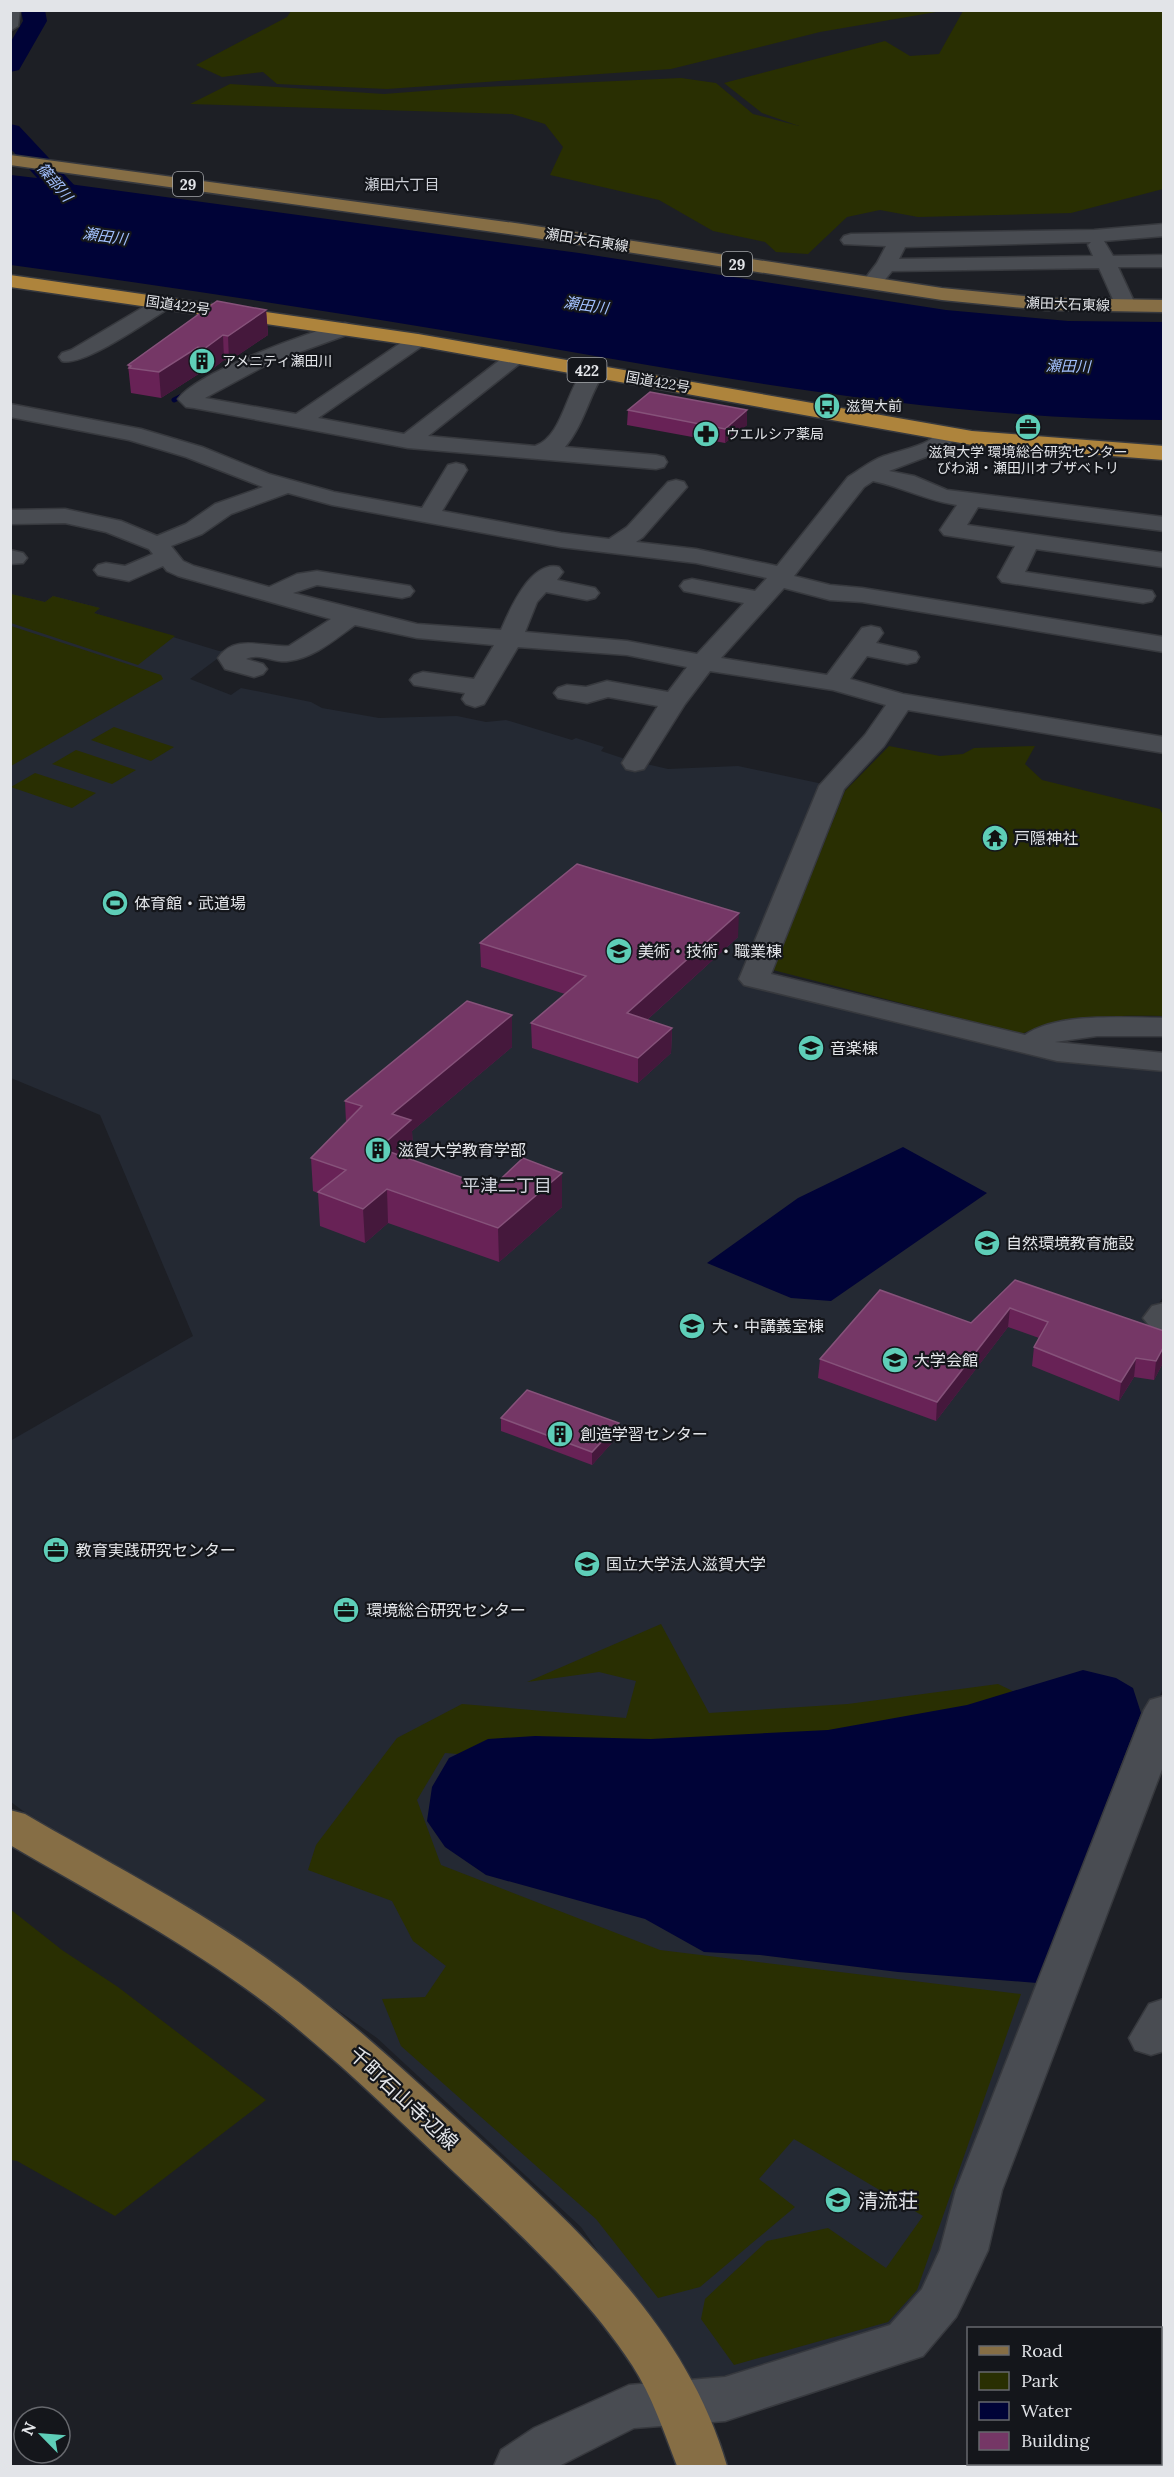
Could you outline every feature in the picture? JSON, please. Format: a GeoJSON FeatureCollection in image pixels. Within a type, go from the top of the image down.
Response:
{"type":"FeatureCollection","features":[{"type":"Feature","properties":{"kind":"highway","name":"国道422号"},"geometry":{"type":"LineString","coordinates":[[10,281],[418,340],[948,434],[1026,444],[1164,453]]}},
{"type":"Feature","properties":{"kind":"main road","name":"瀬田大石東線"},"geometry":{"type":"LineString","coordinates":[[14,160],[532,232],[871,284],[1008,302],[1164,306]]}},
{"type":"Feature","properties":{"kind":"main road","name":"千町石山寺辺線"},"geometry":{"type":"LineString","coordinates":[[10,1825],[215,1947],[260,1976],[337,2035],[539,2223],[597,2283],[649,2350],[679,2405],[702,2466]]}},
{"type":"Feature","properties":{"kind":"street"},"geometry":{"type":"LineString","coordinates":[[10,26],[12,10]]}},
{"type":"Feature","properties":{"kind":"street"},"geometry":{"type":"LineString","coordinates":[[851,240],[1094,236],[1164,230]]}},
{"type":"Feature","properties":{"kind":"street"},"geometry":{"type":"LineString","coordinates":[[1094,236],[1126,306]]}},
{"type":"Feature","properties":{"kind":"street"},"geometry":{"type":"LineString","coordinates":[[871,284],[886,265],[898,241]]}},
{"type":"Feature","properties":{"kind":"street"},"geometry":{"type":"LineString","coordinates":[[886,265],[1164,261]]}},
{"type":"Feature","properties":{"kind":"street"},"geometry":{"type":"LineString","coordinates":[[69,357],[78,354],[164,303]]}},
{"type":"Feature","properties":{"kind":"street"},"geometry":{"type":"LineString","coordinates":[[345,329],[278,351],[189,399],[194,402],[408,441],[656,462]]}},
{"type":"Feature","properties":{"kind":"street"},"geometry":{"type":"LineString","coordinates":[[300,421],[418,340]]}},
{"type":"Feature","properties":{"kind":"street"},"geometry":{"type":"LineString","coordinates":[[408,441],[516,357]]}},
{"type":"Feature","properties":{"kind":"street"},"geometry":{"type":"LineString","coordinates":[[548,452],[559,442],[567,429],[581,389],[595,371]]}},
{"type":"Feature","properties":{"kind":"street"},"geometry":{"type":"LineString","coordinates":[[10,410],[102,427],[169,444],[286,486],[332,498],[551,538],[696,556],[781,576],[803,587],[1164,645]]}},
{"type":"Feature","properties":{"kind":"street"},"geometry":{"type":"LineString","coordinates":[[635,764],[674,701],[703,663],[781,576],[848,491],[867,473],[888,462],[936,445],[948,434]]}},
{"type":"Feature","properties":{"kind":"street"},"geometry":{"type":"LineString","coordinates":[[589,473],[606,457]]}},
{"type":"Feature","properties":{"kind":"street"},"geometry":{"type":"LineString","coordinates":[[428,516],[456,470]]}},
{"type":"Feature","properties":{"kind":"street"},"geometry":{"type":"LineString","coordinates":[[867,473],[906,482],[942,496],[1164,524]]}},
{"type":"Feature","properties":{"kind":"street"},"geometry":{"type":"LineString","coordinates":[[106,570],[129,574],[152,561],[162,551],[223,508],[286,486]]}},
{"type":"Feature","properties":{"kind":"street"},"geometry":{"type":"LineString","coordinates":[[613,546],[635,532],[676,487]]}},
{"type":"Feature","properties":{"kind":"street"},"geometry":{"type":"LineString","coordinates":[[972,500],[952,530],[1163,559],[1121,638]]}},
{"type":"Feature","properties":{"kind":"street"},"geometry":{"type":"LineString","coordinates":[[10,517],[79,518],[113,526],[162,551],[175,566],[186,571],[351,616],[417,631],[627,648],[703,663],[834,683],[902,702],[1164,745]]}},
{"type":"Feature","properties":{"kind":"street"},"geometry":{"type":"LineString","coordinates":[[1029,541],[1010,578],[1143,596]]}},
{"type":"Feature","properties":{"kind":"street"},"geometry":{"type":"LineString","coordinates":[[272,594],[305,579],[317,578],[402,591]]}},
{"type":"Feature","properties":{"kind":"street"},"geometry":{"type":"LineString","coordinates":[[423,680],[478,693],[509,640],[526,600],[546,578],[587,592]]}},
{"type":"Feature","properties":{"kind":"street"},"geometry":{"type":"LineString","coordinates":[[692,586],[759,599]]}},
{"type":"Feature","properties":{"kind":"street"},"geometry":{"type":"LineString","coordinates":[[254,669],[234,664],[230,658],[243,650],[256,648],[283,653],[297,652],[351,616]]}},
{"type":"Feature","properties":{"kind":"street"},"geometry":{"type":"LineString","coordinates":[[834,683],[866,640],[908,657]]}},
{"type":"Feature","properties":{"kind":"street"},"geometry":{"type":"LineString","coordinates":[[567,693],[586,695],[607,689],[674,701]]}},
{"type":"Feature","properties":{"kind":"street"},"geometry":{"type":"LineString","coordinates":[[902,702],[875,740],[832,786],[754,979],[1057,1052],[1164,1062]]}},
{"type":"Feature","properties":{"kind":"street"},"geometry":{"type":"LineString","coordinates":[[1038,1047],[1036,1041],[1041,1036],[1069,1030],[1109,1026],[1164,1027]]}},
{"type":"Feature","properties":{"kind":"street"},"geometry":{"type":"LineString","coordinates":[[1164,1313],[1160,1318],[1164,1322]]}},
{"type":"Feature","properties":{"kind":"street"},"geometry":{"type":"LineString","coordinates":[[519,2466],[552,2444],[629,2407],[725,2400],[906,2341],[939,2302],[964,2250],[979,2190],[1164,1710]]}},
{"type":"Feature","properties":{"kind":"shaded area","name":"国立大学法人滋賀大学"},"geometry":{"type":"Polygon","coordinates":[[[11,594],[45,602],[53,596],[100,608],[94,613],[219,651],[229,650],[190,679],[231,695],[241,688],[311,702],[322,708],[379,718],[457,716],[486,722],[506,720],[572,740],[576,738],[604,747],[601,751],[668,769],[738,766],[823,784],[745,981],[1163,1068],[1163,1297],[1149,1318],[1164,1334],[1163,1688],[1036,2012],[950,2243],[899,2332],[695,2389],[581,2227],[377,2038],[206,1917],[11,1802],[10,1441],[193,1336],[100,1115],[11,1078],[11,594]]]}},
{"type":"Feature","properties":{"kind":"green space"},"geometry":{"type":"Polygon","coordinates":[[[291,11],[942,11],[820,32],[671,69],[387,89],[277,84],[263,72],[222,77],[196,65],[287,17],[291,11]]]}},
{"type":"Feature","properties":{"kind":"green space"},"geometry":{"type":"Polygon","coordinates":[[[963,11],[1163,11],[1163,189],[1071,213],[918,217],[880,210],[847,217],[808,254],[776,252],[765,242],[713,231],[659,200],[550,175],[563,147],[545,124],[512,114],[190,104],[230,84],[384,94],[681,78],[716,83],[753,114],[799,126],[762,113],[724,83],[885,41],[910,56],[939,54],[963,11]]]}},
{"type":"Feature","properties":{"kind":"green space"},"geometry":{"type":"Polygon","coordinates":[[[11,594],[45,602],[53,596],[100,608],[94,613],[175,636],[138,665],[11,623],[11,594]]]}},
{"type":"Feature","properties":{"kind":"green space"},"geometry":{"type":"Polygon","coordinates":[[[11,626],[161,675],[163,679],[11,766],[11,626]]]}},
{"type":"Feature","properties":{"kind":"green space"},"geometry":{"type":"Polygon","coordinates":[[[114,727],[174,747],[151,761],[91,740],[114,727]]]}},
{"type":"Feature","properties":{"kind":"green space"},"geometry":{"type":"Polygon","coordinates":[[[889,746],[940,756],[963,754],[974,748],[1035,746],[1025,764],[1042,780],[1160,809],[1163,815],[1163,1016],[1073,1020],[1021,1034],[773,970],[845,791],[889,746]]]}},
{"type":"Feature","properties":{"kind":"green space"},"geometry":{"type":"Polygon","coordinates":[[[76,750],[136,770],[112,784],[52,764],[76,750]]]}},
{"type":"Feature","properties":{"kind":"green space"},"geometry":{"type":"Polygon","coordinates":[[[35,773],[96,793],[72,808],[11,787],[35,773]]]}},
{"type":"Feature","properties":{"kind":"green space"},"geometry":{"type":"Polygon","coordinates":[[[661,1624],[709,1713],[848,1704],[998,1684],[1032,1700],[850,1743],[565,1762],[445,1753],[417,1800],[441,1865],[660,1950],[1021,1994],[917,2290],[888,2322],[734,2365],[701,2319],[705,2299],[767,2241],[828,2228],[886,2268],[923,2216],[794,2139],[759,2179],[795,2207],[700,2287],[658,2298],[596,2219],[401,2046],[382,1999],[425,1997],[446,1966],[413,1941],[392,1901],[308,1870],[316,1845],[397,1738],[462,1704],[626,1718],[636,1681],[599,1672],[527,1682],[661,1624]]]}},
{"type":"Feature","properties":{"kind":"green space"},"geometry":{"type":"Polygon","coordinates":[[[10,1909],[62,1950],[118,1987],[266,2100],[115,2216],[17,2161],[11,2160],[10,1909]]]}},
{"type":"Feature","properties":{"kind":"water","name":"瀬田川"},"geometry":{"type":"Polygon","coordinates":[[[32,142],[62,172],[69,184],[579,253],[946,310],[1068,321],[1163,322],[1163,420],[1005,413],[849,396],[692,373],[208,293],[11,265],[11,175],[45,179],[44,175],[13,144],[32,142]]]}},
{"type":"Feature","properties":{"kind":"water"},"geometry":{"type":"Polygon","coordinates":[[[903,1147],[987,1193],[831,1301],[791,1298],[707,1263],[798,1198],[903,1147]]]}},
{"type":"Feature","properties":{"kind":"water"},"geometry":{"type":"Polygon","coordinates":[[[1083,1670],[1116,1678],[1133,1688],[1141,1713],[1037,1983],[898,1972],[760,1955],[704,1952],[645,1919],[486,1875],[445,1847],[427,1821],[432,1787],[449,1758],[488,1739],[535,1736],[651,1739],[828,1730],[967,1705],[1083,1670]]]}},
{"type":"Feature","properties":{"kind":"building"},"geometry":{"type":"Polygon","coordinates":[[[217,301],[266,310],[228,336],[223,335],[204,349],[198,347],[159,372],[129,368],[131,366],[128,365],[217,301]]]}},
{"type":"Feature","properties":{"kind":"building"},"geometry":{"type":"Polygon","coordinates":[[[650,392],[747,410],[725,429],[628,410],[650,392]]]}},
{"type":"Feature","properties":{"kind":"building"},"geometry":{"type":"Polygon","coordinates":[[[577,864],[739,913],[627,1013],[672,1028],[638,1058],[531,1023],[586,976],[480,943],[577,864]]]}},
{"type":"Feature","properties":{"kind":"building"},"geometry":{"type":"Polygon","coordinates":[[[467,1001],[512,1015],[392,1114],[411,1120],[379,1148],[491,1188],[523,1158],[562,1173],[498,1228],[387,1189],[363,1209],[318,1192],[346,1170],[311,1158],[362,1106],[345,1101],[467,1001]]]}},
{"type":"Feature","properties":{"kind":"building"},"geometry":{"type":"Polygon","coordinates":[[[1015,1280],[1164,1331],[1164,1346],[1156,1361],[1136,1358],[1121,1382],[1034,1347],[1048,1322],[1010,1308],[937,1402],[820,1359],[880,1290],[971,1323],[1015,1280]]]}},
{"type":"Feature","properties":{"kind":"building"},"geometry":{"type":"Polygon","coordinates":[[[527,1390],[619,1423],[592,1452],[501,1418],[527,1390]]]}},
{"type":"Feature","properties":{"kind":"waterway","name":"篠部川"},"geometry":{"type":"LineString","coordinates":[[10,65],[35,21],[33,10]]}},
{"type":"Feature","properties":{"kind":"waterway","name":"篠部川"},"geometry":{"type":"LineString","coordinates":[[10,132],[67,194]]}},
{"type":"Feature","properties":{"kind":"waterway"},"geometry":{"type":"LineString","coordinates":[[174,400],[190,392]]}},
{"type":"Feature","properties":{"kind":"place","name":"アメニティ瀬田川"},"geometry":{"type":"Point","coordinates":[202,361]}},
{"type":"Feature","properties":{"kind":"place","name":"滋賀大前"},"geometry":{"type":"Point","coordinates":[827,406]}},
{"type":"Feature","properties":{"kind":"place","name":"滋賀大学 環境総合研究センター びわ湖・瀬田川オブザベトリ"},"geometry":{"type":"Point","coordinates":[1028,427]}},
{"type":"Feature","properties":{"kind":"place","name":"ウエルシア薬局"},"geometry":{"type":"Point","coordinates":[706,434]}},
{"type":"Feature","properties":{"kind":"place","name":"戸隠神社"},"geometry":{"type":"Point","coordinates":[995,838]}},
{"type":"Feature","properties":{"kind":"place","name":"体育館・武道場"},"geometry":{"type":"Point","coordinates":[115,903]}},
{"type":"Feature","properties":{"kind":"place","name":"美術・技術・職業棟"},"geometry":{"type":"Point","coordinates":[619,951]}},
{"type":"Feature","properties":{"kind":"place","name":"音楽棟"},"geometry":{"type":"Point","coordinates":[811,1048]}},
{"type":"Feature","properties":{"kind":"place","name":"滋賀大学教育学部"},"geometry":{"type":"Point","coordinates":[378,1150]}},
{"type":"Feature","properties":{"kind":"place","name":"自然環境教育施設"},"geometry":{"type":"Point","coordinates":[987,1243]}},
{"type":"Feature","properties":{"kind":"place","name":"大・中講義室棟"},"geometry":{"type":"Point","coordinates":[692,1326]}},
{"type":"Feature","properties":{"kind":"place","name":"大学会館"},"geometry":{"type":"Point","coordinates":[895,1360]}},
{"type":"Feature","properties":{"kind":"place","name":"創造学習センター"},"geometry":{"type":"Point","coordinates":[560,1434]}},
{"type":"Feature","properties":{"kind":"place","name":"教育実践研究センター"},"geometry":{"type":"Point","coordinates":[56,1550]}},
{"type":"Feature","properties":{"kind":"place","name":"国立大学法人滋賀大学"},"geometry":{"type":"Point","coordinates":[587,1564]}},
{"type":"Feature","properties":{"kind":"place","name":"環境総合研究センター"},"geometry":{"type":"Point","coordinates":[346,1610]}},
{"type":"Feature","properties":{"kind":"place","name":"清流荘"},"geometry":{"type":"Point","coordinates":[838,2200]}},
{"type":"Feature","properties":{"kind":"district","name":"瀬田六丁目"},"geometry":{"type":"Point","coordinates":[402,184]}},
{"type":"Feature","properties":{"kind":"district","name":"平津二丁目"},"geometry":{"type":"Point","coordinates":[507,1185]}}]}
